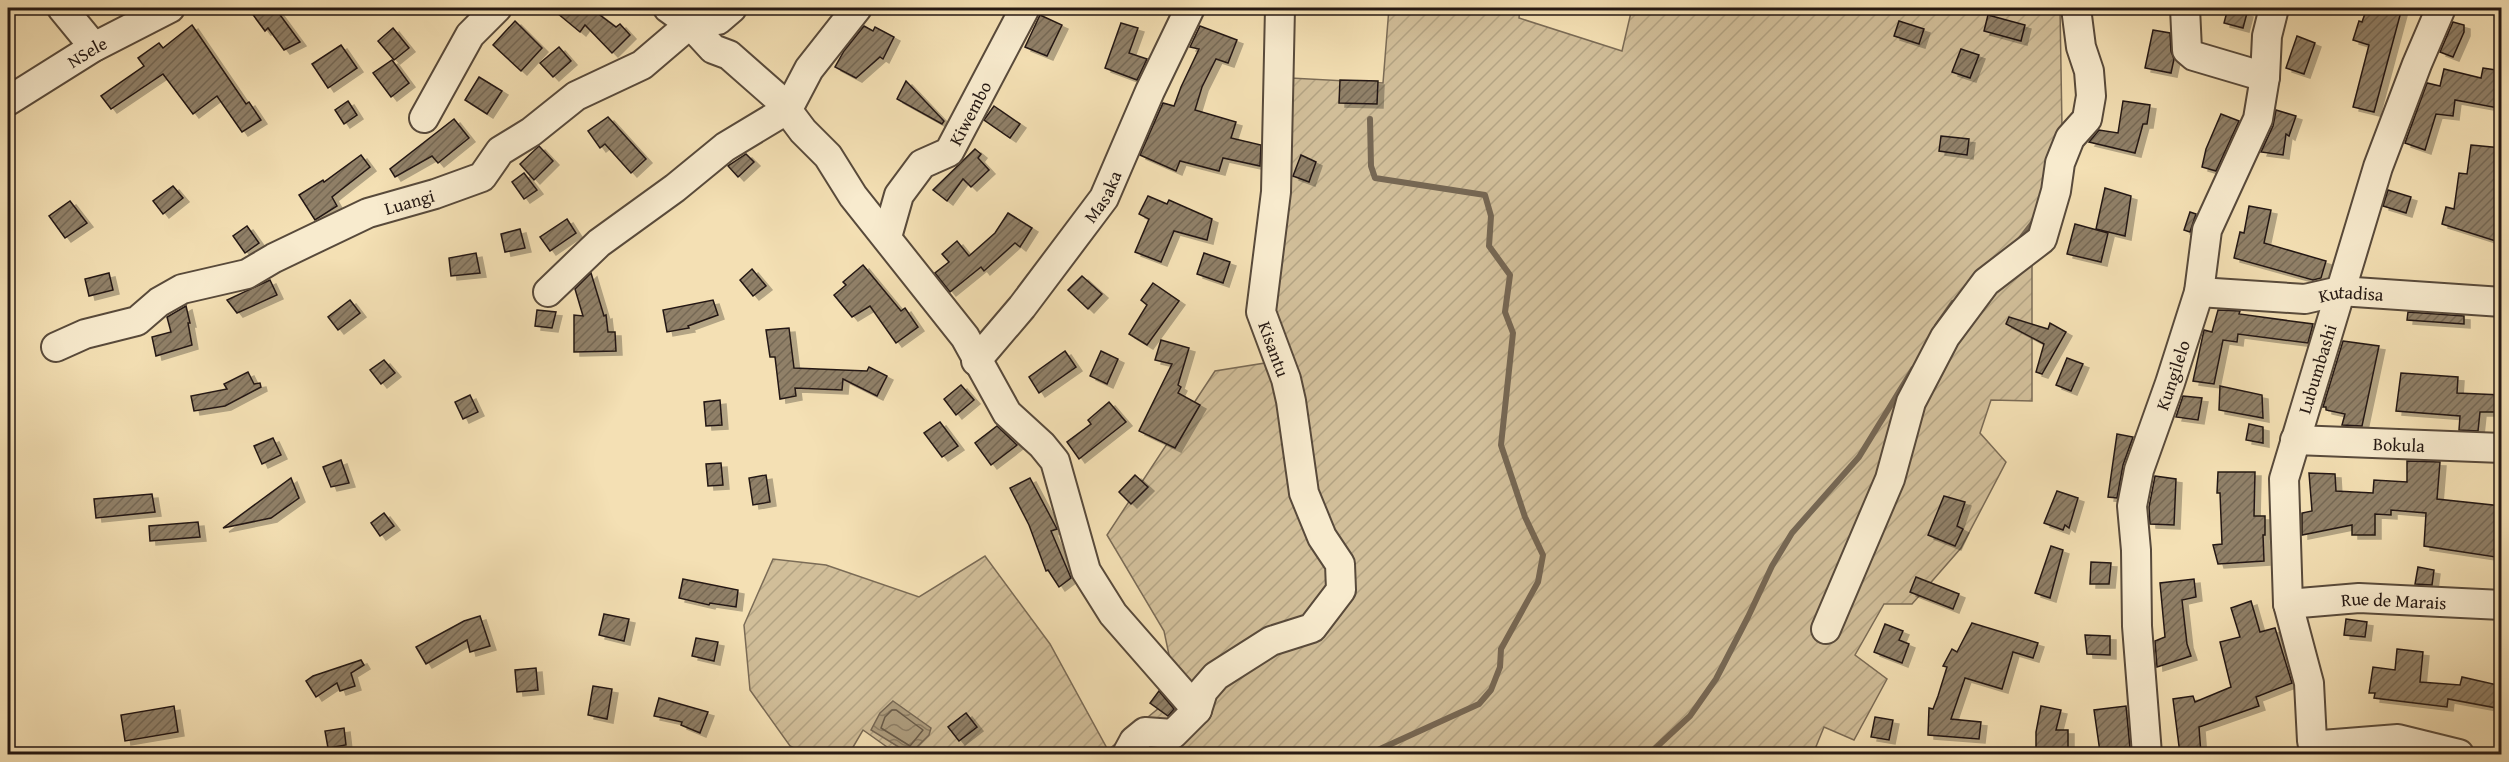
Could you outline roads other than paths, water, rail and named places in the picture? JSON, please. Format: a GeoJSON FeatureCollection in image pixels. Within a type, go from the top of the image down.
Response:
{"type":"FeatureCollection","features":[{"type":"Feature","properties":{"kind":"street"},"geometry":{"type":"LineString","coordinates":[[62,8],[94,47]]}},
{"type":"Feature","properties":{"kind":"street","name":"NSele"},"geometry":{"type":"LineString","coordinates":[[8,101],[94,47],[170,8]]}},
{"type":"Feature","properties":{"kind":"street"},"geometry":{"type":"LineString","coordinates":[[424,118],[470,35],[497,8]]}},
{"type":"Feature","properties":{"kind":"street"},"geometry":{"type":"LineString","coordinates":[[679,16],[718,20],[732,8]]}},
{"type":"Feature","properties":{"kind":"street"},"geometry":{"type":"LineString","coordinates":[[548,292],[599,243],[675,188],[725,147],[788,109],[809,69],[857,8]]}},
{"type":"Feature","properties":{"kind":"street","name":"Kiwembo"},"geometry":{"type":"LineString","coordinates":[[887,237],[899,195],[922,164],[950,152],[1025,8]]}},
{"type":"Feature","properties":{"kind":"street","name":"Masaka"},"geometry":{"type":"LineString","coordinates":[[976,361],[1022,307],[1104,198],[1150,91],[1190,8]]}},
{"type":"Feature","properties":{"kind":"street","name":"Kisantu"},"geometry":{"type":"LineString","coordinates":[[1197,710],[1203,691],[1216,675],[1271,641],[1312,628],[1341,590],[1340,564],[1322,537],[1304,493],[1292,401],[1261,312],[1276,192],[1280,8]]}},
{"type":"Feature","properties":{"kind":"street"},"geometry":{"type":"LineString","coordinates":[[1826,629],[1864,535],[1890,479],[1911,402],[1945,337],[1986,282],[2042,239],[2056,191],[2060,163],[2070,138],[2087,119],[2091,96],[2090,72],[2081,47],[2076,8]]}},
{"type":"Feature","properties":{"kind":"street"},"geometry":{"type":"LineString","coordinates":[[2185,8],[2187,50],[2194,56],[2265,77]]}},
{"type":"Feature","properties":{"kind":"street","name":"Kungilelo"},"geometry":{"type":"LineString","coordinates":[[2147,754],[2137,626],[2136,550],[2132,506],[2139,470],[2199,292],[2207,230],[2258,119],[2265,77],[2267,36],[2274,8]]}},
{"type":"Feature","properties":{"kind":"street","name":"Lubumbashi"},"geometry":{"type":"LineString","coordinates":[[2441,8],[2378,167],[2284,479],[2288,604],[2309,682],[2312,741],[2322,745],[2398,739],[2459,754]]}},
{"type":"Feature","properties":{"kind":"street"},"geometry":{"type":"LineString","coordinates":[[679,16],[713,49],[729,55],[788,109],[803,131],[828,156],[853,196],[965,337],[976,361],[1007,413],[1042,445],[1054,460],[1086,571],[1113,614],[1197,710],[1173,734],[1144,732],[1134,741],[1127,754]]}},
{"type":"Feature","properties":{"kind":"street","name":"Luangi"},"geometry":{"type":"LineString","coordinates":[[56,347],[85,334],[137,321],[159,302],[182,289],[247,274],[274,258],[368,213],[435,194],[482,177],[501,151],[531,132],[576,96],[642,65],[679,16]]}},
{"type":"Feature","properties":{"kind":"street","name":"Kutadisa"},"geometry":{"type":"LineString","coordinates":[[2199,292],[2305,298],[2340,291],[2502,302]]}},
{"type":"Feature","properties":{"kind":"street","name":"Bokula"},"geometry":{"type":"LineString","coordinates":[[2295,440],[2502,448]]}},
{"type":"Feature","properties":{"kind":"street","name":"Rue de Marais"},"geometry":{"type":"LineString","coordinates":[[2288,604],[2359,598],[2502,605]]}},
{"type":"Feature","properties":{"kind":"water"},"geometry":{"type":"Polygon","coordinates":[[[893,701],[931,728],[929,735],[910,754],[871,730],[880,713],[893,701]]]}},
{"type":"Feature","properties":{"kind":"waterway"},"geometry":{"type":"LineString","coordinates":[[1369,754],[1479,704],[1491,690],[1500,667],[1501,649],[1538,582],[1543,555],[1525,517],[1501,445],[1513,333],[1505,312],[1510,275],[1489,246],[1491,216],[1485,195],[1375,178],[1371,166],[1370,119]]}},
{"type":"Feature","properties":{"kind":"waterway"},"geometry":{"type":"LineString","coordinates":[[2019,241],[2035,220]]}},
{"type":"Feature","properties":{"kind":"waterway"},"geometry":{"type":"LineString","coordinates":[[1937,326],[1953,303]]}},
{"type":"Feature","properties":{"kind":"waterway"},"geometry":{"type":"LineString","coordinates":[[1649,754],[1690,716],[1716,679],[1772,566],[1792,533],[1859,457],[1913,369]]}}]}
